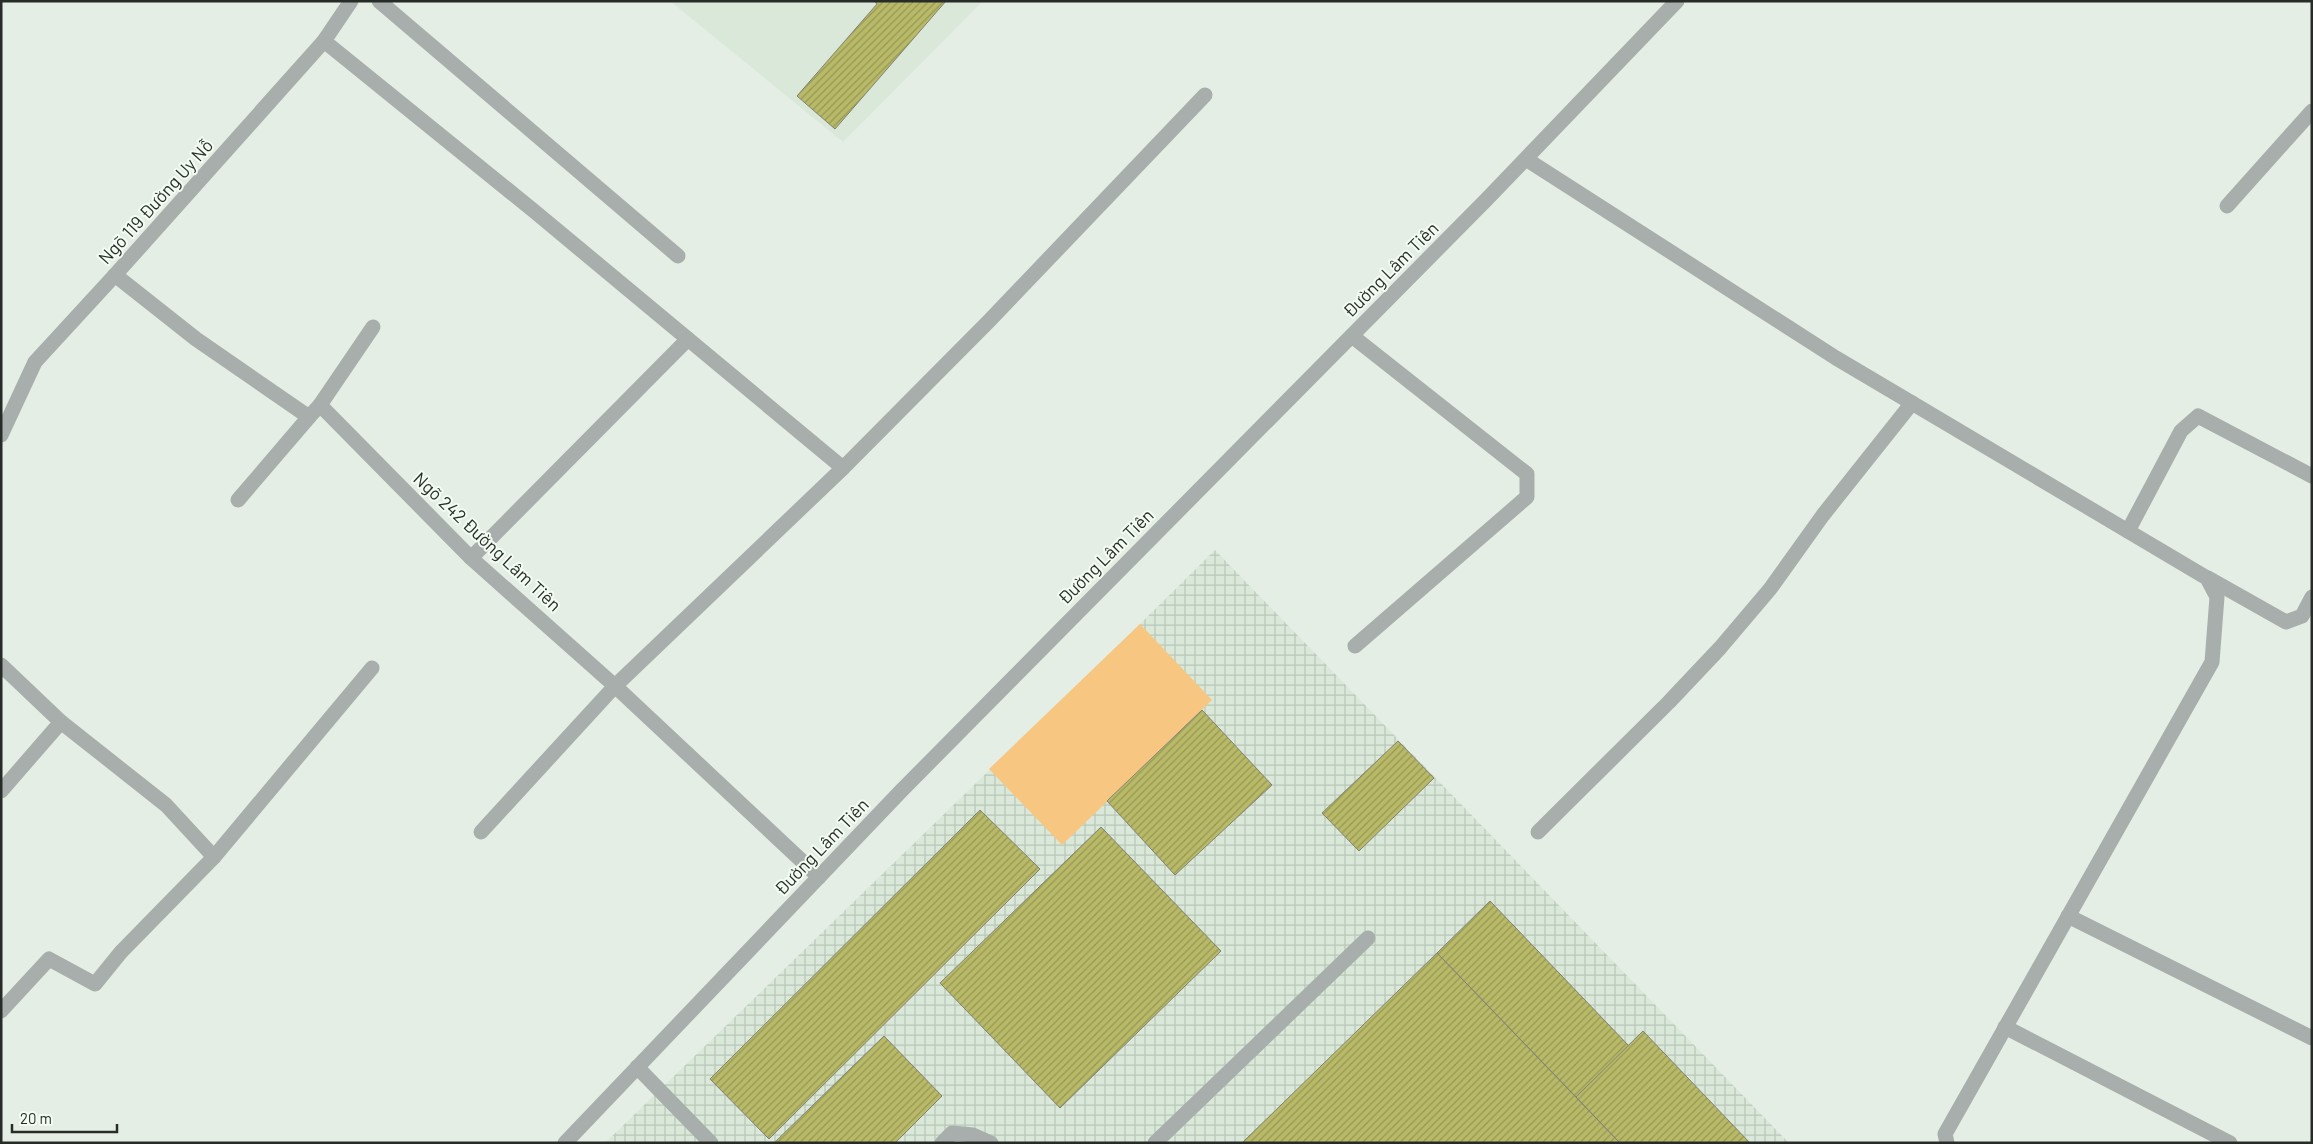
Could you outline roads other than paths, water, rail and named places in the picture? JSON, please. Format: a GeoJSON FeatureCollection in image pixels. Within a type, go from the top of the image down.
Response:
{"type":"FeatureCollection","features":[{"type":"Feature","properties":{"kind":"street","name":"Ngõ 119 Đường Uy Nỗ"},"geometry":{"type":"LineString","coordinates":[[1,435],[35,362],[324,41],[351,1]]}},
{"type":"Feature","properties":{"kind":"street"},"geometry":{"type":"LineString","coordinates":[[379,1],[678,256]]}},
{"type":"Feature","properties":{"kind":"street","name":"Đường Lâm Tiên"},"geometry":{"type":"LineString","coordinates":[[565,1143],[938,753],[1526,159],[1677,1]]}},
{"type":"Feature","properties":{"kind":"street"},"geometry":{"type":"LineString","coordinates":[[324,41],[843,468]]}},
{"type":"Feature","properties":{"kind":"street"},"geometry":{"type":"LineString","coordinates":[[481,832],[615,686],[843,468],[989,321],[1205,94]]}},
{"type":"Feature","properties":{"kind":"street"},"geometry":{"type":"LineString","coordinates":[[2227,206],[2312,111]]}},
{"type":"Feature","properties":{"kind":"street"},"geometry":{"type":"LineString","coordinates":[[1526,159],[1836,358],[2207,578],[2286,622],[2302,616],[2312,597]]}},
{"type":"Feature","properties":{"kind":"street"},"geometry":{"type":"LineString","coordinates":[[115,275],[196,339],[309,416]]}},
{"type":"Feature","properties":{"kind":"street"},"geometry":{"type":"LineString","coordinates":[[238,500],[320,405],[373,327]]}},
{"type":"Feature","properties":{"kind":"street"},"geometry":{"type":"LineString","coordinates":[[1352,336],[1527,474],[1527,497],[1354,646]]}},
{"type":"Feature","properties":{"kind":"street"},"geometry":{"type":"LineString","coordinates":[[471,558],[688,339]]}},
{"type":"Feature","properties":{"kind":"street"},"geometry":{"type":"LineString","coordinates":[[1538,832],[1668,702],[1732,634],[1770,589],[1823,515],[1912,403]]}},
{"type":"Feature","properties":{"kind":"street","name":"Ngõ 242 Đường Lâm Tiên"},"geometry":{"type":"LineString","coordinates":[[320,405],[471,558],[615,686],[819,877]]}},
{"type":"Feature","properties":{"kind":"street"},"geometry":{"type":"LineString","coordinates":[[2128,531],[2181,431],[2198,416],[2312,476]]}},
{"type":"Feature","properties":{"kind":"street"},"geometry":{"type":"LineString","coordinates":[[1947,1143],[1945,1134],[2212,662],[2217,597],[2207,578]]}},
{"type":"Feature","properties":{"kind":"street"},"geometry":{"type":"LineString","coordinates":[[1,664],[61,722],[166,805],[214,857]]}},
{"type":"Feature","properties":{"kind":"street"},"geometry":{"type":"LineString","coordinates":[[1,1011],[49,958],[95,984],[121,952],[214,857],[372,668]]}},
{"type":"Feature","properties":{"kind":"street"},"geometry":{"type":"LineString","coordinates":[[1,791],[61,722]]}},
{"type":"Feature","properties":{"kind":"street"},"geometry":{"type":"LineString","coordinates":[[2068,916],[2312,1038]]}},
{"type":"Feature","properties":{"kind":"street"},"geometry":{"type":"LineString","coordinates":[[1154,1143],[1368,938]]}},
{"type":"Feature","properties":{"kind":"street"},"geometry":{"type":"LineString","coordinates":[[2005,1027],[2230,1143]]}},
{"type":"Feature","properties":{"kind":"street"},"geometry":{"type":"LineString","coordinates":[[637,1067],[711,1143]]}},
{"type":"Feature","properties":{"kind":"street"},"geometry":{"type":"LineString","coordinates":[[942,1143],[952,1133],[973,1135],[991,1143]]}}]}
